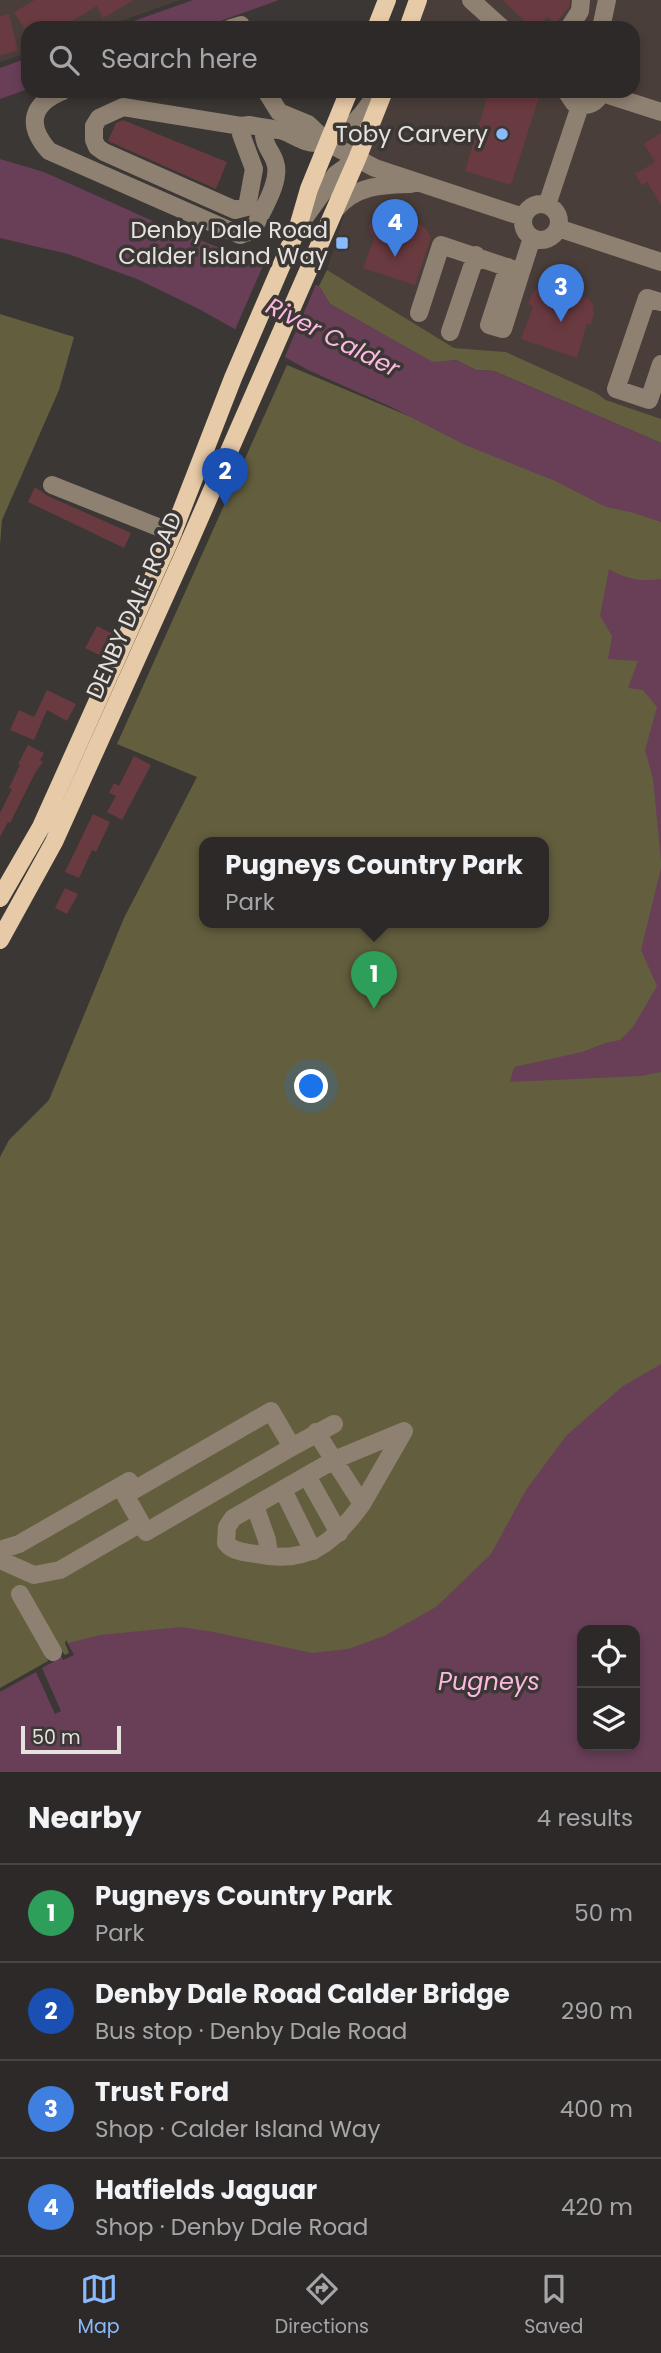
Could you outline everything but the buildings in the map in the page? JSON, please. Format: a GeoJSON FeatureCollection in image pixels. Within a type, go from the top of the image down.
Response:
{"type":"FeatureCollection","features":[{"type":"Feature","properties":{"kind":"main road"},"geometry":{"type":"LineString","coordinates":[[379,21],[387,0]]}},
{"type":"Feature","properties":{"kind":"main road"},"geometry":{"type":"LineString","coordinates":[[410,21],[418,0]]}},
{"type":"Feature","properties":{"kind":"main road","name":"DENBY DALE ROAD"},"geometry":{"type":"LineString","coordinates":[[0,898],[41,827],[173,533],[248,343],[298,228],[309,190],[346,98]]}},
{"type":"Feature","properties":{"kind":"main road","name":"DENBY DALE ROAD"},"geometry":{"type":"LineString","coordinates":[[0,940],[54,842],[272,353],[381,98]]}},
{"type":"Feature","properties":{"kind":"street"},"geometry":{"type":"LineString","coordinates":[[471,0],[494,21]]}},
{"type":"Feature","properties":{"kind":"street"},"geometry":{"type":"LineString","coordinates":[[574,21],[580,11],[581,0]]}},
{"type":"Feature","properties":{"kind":"street"},"geometry":{"type":"LineString","coordinates":[[602,21],[607,0]]}},
{"type":"Feature","properties":{"kind":"street"},"geometry":{"type":"LineString","coordinates":[[50,98],[39,106],[34,116],[40,141],[49,151],[240,234],[253,230],[278,176],[275,161],[265,145],[264,136],[268,130],[273,129]]}},
{"type":"Feature","properties":{"kind":"street"},"geometry":{"type":"LineString","coordinates":[[270,98],[279,112],[308,124],[328,143],[376,168],[523,217]]}},
{"type":"Feature","properties":{"kind":"street"},"geometry":{"type":"LineString","coordinates":[[241,127],[254,169],[247,207],[235,210],[104,152],[94,141],[94,126],[99,118],[123,107],[241,127],[249,125],[277,128],[309,142],[328,143],[360,116],[373,98]]}},
{"type":"Feature","properties":{"kind":"street"},"geometry":{"type":"LineString","coordinates":[[570,98],[580,106],[596,102],[598,98]]}},
{"type":"Feature","properties":{"kind":"street"},"geometry":{"type":"LineString","coordinates":[[620,98],[661,112]]}},
{"type":"Feature","properties":{"kind":"street"},"geometry":{"type":"LineString","coordinates":[[547,205],[580,106]]}},
{"type":"Feature","properties":{"kind":"street"},"geometry":{"type":"LineString","coordinates":[[298,228],[336,174],[357,159]]}},
{"type":"Feature","properties":{"kind":"street"},"geometry":{"type":"LineString","coordinates":[[334,211],[344,200],[364,189],[422,184]]}},
{"type":"Feature","properties":{"kind":"street"},"geometry":{"type":"LineString","coordinates":[[547,205],[556,212],[558,228],[544,240],[532,238],[524,229],[523,217],[530,207],[547,205]]}},
{"type":"Feature","properties":{"kind":"street"},"geometry":{"type":"LineString","coordinates":[[558,228],[661,262]]}},
{"type":"Feature","properties":{"kind":"street"},"geometry":{"type":"LineString","coordinates":[[419,313],[441,245],[515,269],[532,238]]}},
{"type":"Feature","properties":{"kind":"street"},"geometry":{"type":"LineString","coordinates":[[450,332],[476,255]]}},
{"type":"Feature","properties":{"kind":"street"},"geometry":{"type":"LineString","coordinates":[[661,302],[647,298],[616,389],[649,400],[661,364]]}},
{"type":"Feature","properties":{"kind":"street"},"geometry":{"type":"LineString","coordinates":[[52,485],[173,533]]}},
{"type":"Feature","properties":{"kind":"street"},"geometry":{"type":"LineString","coordinates":[[0,1550],[19,1544],[129,1481],[134,1490],[271,1411],[292,1447]]}},
{"type":"Feature","properties":{"kind":"street"},"geometry":{"type":"LineString","coordinates":[[120,1486],[146,1532],[334,1423]]}},
{"type":"Feature","properties":{"kind":"street"},"geometry":{"type":"LineString","coordinates":[[404,1431],[362,1504],[327,1544],[298,1556],[269,1556],[230,1549],[226,1543],[227,1527],[233,1518],[307,1476],[334,1460],[404,1431]]}},
{"type":"Feature","properties":{"kind":"street"},"geometry":{"type":"LineString","coordinates":[[316,1432],[362,1504]]}},
{"type":"Feature","properties":{"kind":"street"},"geometry":{"type":"LineString","coordinates":[[307,1476],[339,1533]]}},
{"type":"Feature","properties":{"kind":"street"},"geometry":{"type":"LineString","coordinates":[[283,1490],[313,1551]]}},
{"type":"Feature","properties":{"kind":"street"},"geometry":{"type":"LineString","coordinates":[[254,1506],[267,1539],[269,1556]]}},
{"type":"Feature","properties":{"kind":"street"},"geometry":{"type":"LineString","coordinates":[[0,1560],[34,1575],[60,1570],[141,1523]]}},
{"type":"Feature","properties":{"kind":"street"},"geometry":{"type":"LineString","coordinates":[[20,1594],[53,1652]]}},
{"type":"Feature","properties":{"kind":"shaded area"},"geometry":{"type":"Polygon","coordinates":[[[0,0],[180,0],[121,21],[21,21],[21,55],[0,62],[0,0]]]}},
{"type":"Feature","properties":{"kind":"shaded area"},"geometry":{"type":"Polygon","coordinates":[[[411,0],[661,0],[661,419],[606,400],[506,352],[454,348],[327,270],[380,98],[640,98],[640,21],[404,21],[411,0]]]}},
{"type":"Feature","properties":{"kind":"shaded area"},"geometry":{"type":"Polygon","coordinates":[[[327,270],[454,348],[506,352],[606,400],[661,419],[661,443],[494,371],[476,370],[456,360],[433,363],[330,304],[319,286],[327,270]]]}},
{"type":"Feature","properties":{"kind":"shaded area"},"geometry":{"type":"Polygon","coordinates":[[[0,314],[74,337],[59,390],[2,520],[0,545],[0,314]]]}},
{"type":"Feature","properties":{"kind":"shaded area"},"geometry":{"type":"Polygon","coordinates":[[[287,365],[661,522],[661,1772],[0,1772],[0,1157],[9,1140],[49,1100],[124,918],[197,777],[117,744],[287,365]]]}},
{"type":"Feature","properties":{"kind":"water"},"geometry":{"type":"Polygon","coordinates":[[[193,0],[279,0],[220,21],[134,21],[193,0]]]}},
{"type":"Feature","properties":{"kind":"water"},"geometry":{"type":"Polygon","coordinates":[[[21,60],[21,92],[0,99],[0,68],[21,60]]]}},
{"type":"Feature","properties":{"kind":"water","name":"River Calder"},"geometry":{"type":"Polygon","coordinates":[[[0,159],[44,172],[166,227],[319,286],[330,304],[433,362],[456,360],[476,370],[494,371],[661,443],[661,522],[606,507],[555,481],[465,445],[391,407],[308,370],[199,309],[137,279],[68,254],[0,238],[0,159]]]}},
{"type":"Feature","properties":{"kind":"water"},"geometry":{"type":"Polygon","coordinates":[[[609,569],[634,579],[661,579],[661,861],[653,779],[645,750],[657,707],[643,690],[628,688],[638,661],[608,659],[612,636],[600,616],[609,569]]]}},
{"type":"Feature","properties":{"kind":"water"},"geometry":{"type":"Polygon","coordinates":[[[661,868],[661,1072],[641,1076],[510,1082],[514,1067],[582,1052],[620,1040],[633,1027],[657,986],[641,950],[661,868]]]}},
{"type":"Feature","properties":{"kind":"water","name":"Pugneys"},"geometry":{"type":"Polygon","coordinates":[[[661,1364],[661,1772],[0,1772],[0,1692],[37,1671],[55,1713],[60,1712],[41,1668],[53,1662],[49,1654],[58,1650],[63,1659],[73,1655],[68,1643],[100,1635],[181,1627],[312,1653],[348,1649],[384,1636],[436,1607],[491,1554],[526,1490],[566,1436],[623,1386],[661,1364]]]}},
{"type":"Feature","properties":{"kind":"pier"},"geometry":{"type":"Polygon","coordinates":[[[265,261],[317,282],[284,359],[234,332],[265,261]]]}},
{"type":"Feature","properties":{"kind":"pier"},"geometry":{"type":"Polygon","coordinates":[[[66,1640],[74,1655],[63,1660],[58,1650],[49,1654],[53,1662],[42,1668],[61,1711],[55,1714],[36,1672],[0,1692],[0,1688],[48,1661],[45,1655],[58,1646],[65,1655],[69,1653],[66,1640]]]}},
{"type":"Feature","properties":{"kind":"place","name":"Toby Carvery"},"geometry":{"type":"Point","coordinates":[502,134]}},
{"type":"Feature","properties":{"kind":"place","name":"Denby Dale Road Calder Island Way"},"geometry":{"type":"Point","coordinates":[342,243]}},
{"type":"Feature","properties":{"kind":"place","name":"Hatfields Jaguar"},"geometry":{"type":"Point","coordinates":[395,257]}},
{"type":"Feature","properties":{"kind":"place","name":"Trust Ford"},"geometry":{"type":"Point","coordinates":[561,322]}},
{"type":"Feature","properties":{"kind":"place","name":"Denby Dale Road Calder Bridge"},"geometry":{"type":"Point","coordinates":[225,506]}},
{"type":"Feature","properties":{"kind":"place","name":"Pugneys Country Park"},"geometry":{"type":"Point","coordinates":[374,1009]}}]}
